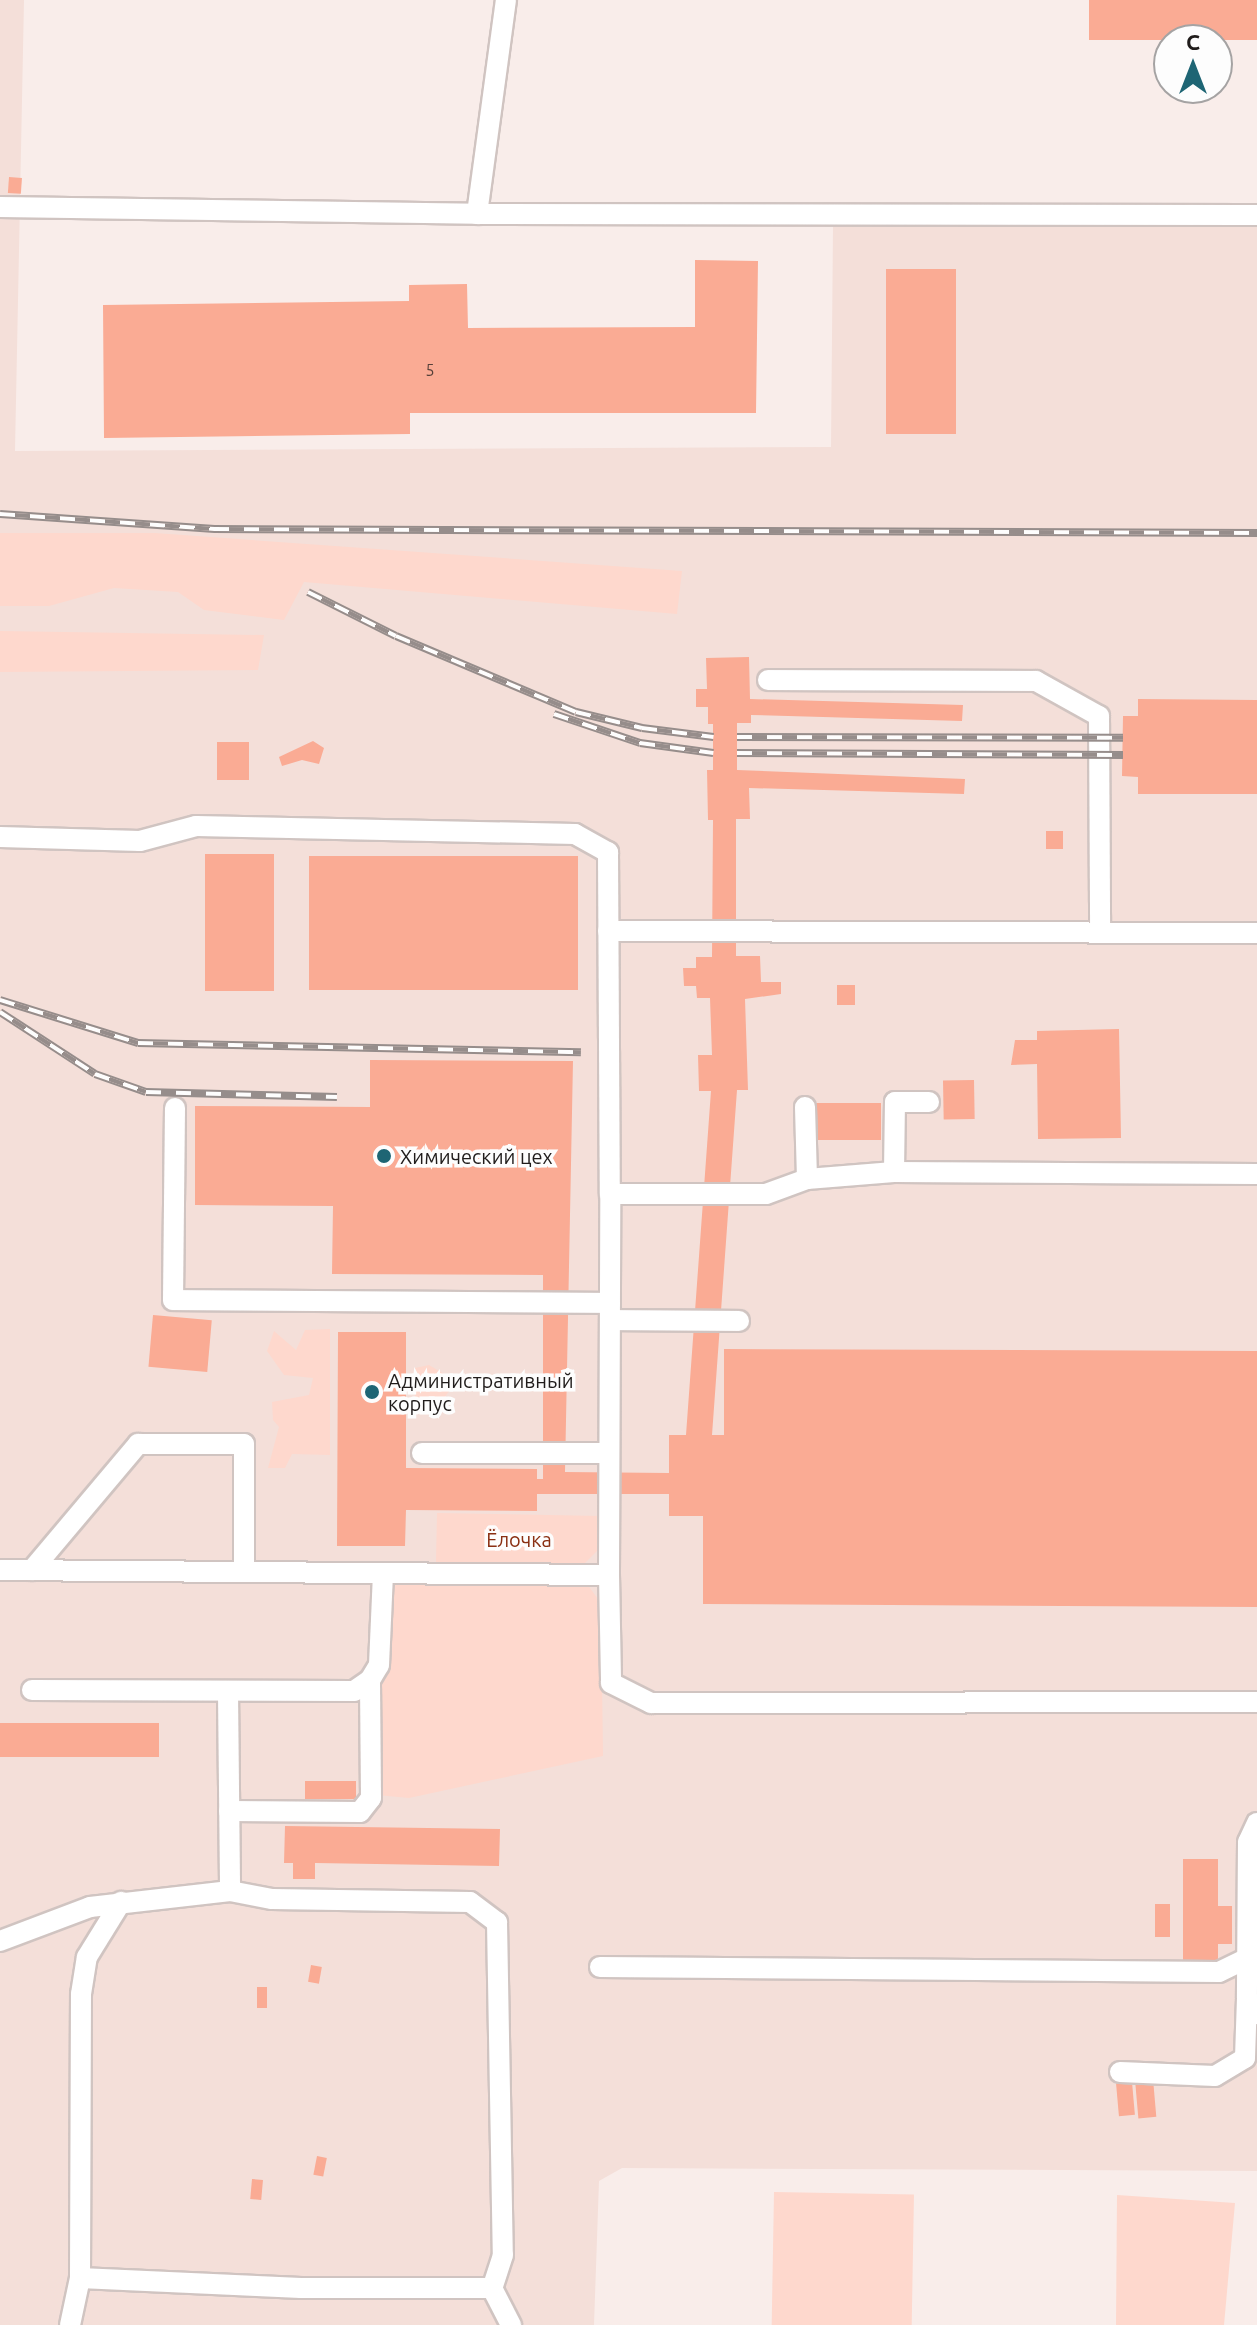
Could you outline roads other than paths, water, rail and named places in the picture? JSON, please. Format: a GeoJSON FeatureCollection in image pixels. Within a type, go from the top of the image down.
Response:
{"type":"FeatureCollection","features":[{"type":"Feature","properties":{"kind":"street"},"geometry":{"type":"LineString","coordinates":[[477,214],[506,0]]}},
{"type":"Feature","properties":{"kind":"street"},"geometry":{"type":"LineString","coordinates":[[0,207],[477,214],[1257,215]]}},
{"type":"Feature","properties":{"kind":"street"},"geometry":{"type":"LineString","coordinates":[[768,680],[1036,681],[1099,716],[1100,932]]}},
{"type":"Feature","properties":{"kind":"street"},"geometry":{"type":"LineString","coordinates":[[0,837],[140,841],[196,826],[575,834],[608,852],[611,1683],[651,1703],[1257,1702]]}},
{"type":"Feature","properties":{"kind":"street"},"geometry":{"type":"LineString","coordinates":[[608,931],[1257,933]]}},
{"type":"Feature","properties":{"kind":"street"},"geometry":{"type":"LineString","coordinates":[[894,1172],[895,1102],[929,1102]]}},
{"type":"Feature","properties":{"kind":"street"},"geometry":{"type":"LineString","coordinates":[[805,1107],[807,1179]]}},
{"type":"Feature","properties":{"kind":"street"},"geometry":{"type":"LineString","coordinates":[[175,1108],[173,1300],[610,1311],[739,1321]]}},
{"type":"Feature","properties":{"kind":"street"},"geometry":{"type":"LineString","coordinates":[[610,1194],[766,1194],[807,1179],[894,1172],[1257,1174]]}},
{"type":"Feature","properties":{"kind":"street"},"geometry":{"type":"LineString","coordinates":[[32,1570],[138,1444],[244,1444],[244,1572]]}},
{"type":"Feature","properties":{"kind":"street"},"geometry":{"type":"LineString","coordinates":[[422,1453],[609,1453]]}},
{"type":"Feature","properties":{"kind":"street"},"geometry":{"type":"LineString","coordinates":[[0,1570],[609,1575]]}},
{"type":"Feature","properties":{"kind":"street"},"geometry":{"type":"LineString","coordinates":[[32,1690],[354,1691],[370,1680],[379,1665],[383,1573]]}},
{"type":"Feature","properties":{"kind":"street"},"geometry":{"type":"LineString","coordinates":[[229,1811],[360,1812],[371,1798],[370,1680]]}},
{"type":"Feature","properties":{"kind":"street"},"geometry":{"type":"LineString","coordinates":[[228,1692],[230,1891]]}},
{"type":"Feature","properties":{"kind":"street"},"geometry":{"type":"LineString","coordinates":[[1120,2072],[1215,2076],[1245,2058],[1252,2006],[1248,1958],[1248,1842],[1257,1823]]}},
{"type":"Feature","properties":{"kind":"street"},"geometry":{"type":"LineString","coordinates":[[0,1941],[90,1907],[230,1891],[272,1899],[470,1902],[497,1922],[503,2255],[492,2288],[511,2325]]}},
{"type":"Feature","properties":{"kind":"street"},"geometry":{"type":"LineString","coordinates":[[70,2325],[80,2278],[81,1994],[87,1957],[121,1902]]}},
{"type":"Feature","properties":{"kind":"street"},"geometry":{"type":"LineString","coordinates":[[600,1967],[1219,1972],[1248,1958]]}},
{"type":"Feature","properties":{"kind":"street"},"geometry":{"type":"LineString","coordinates":[[80,2278],[301,2288],[492,2288]]}},
{"type":"Feature","properties":{"kind":"railway"},"geometry":{"type":"LineString","coordinates":[[0,514],[214,529],[1257,533]]}},
{"type":"Feature","properties":{"kind":"railway"},"geometry":{"type":"LineString","coordinates":[[308,592],[396,636],[576,712],[642,728],[713,737]]}},
{"type":"Feature","properties":{"kind":"railway"},"geometry":{"type":"LineString","coordinates":[[554,714],[640,743],[713,753]]}},
{"type":"Feature","properties":{"kind":"railway"},"geometry":{"type":"LineString","coordinates":[[737,737],[1123,738]]}},
{"type":"Feature","properties":{"kind":"railway"},"geometry":{"type":"LineString","coordinates":[[737,753],[1123,755]]}},
{"type":"Feature","properties":{"kind":"railway"},"geometry":{"type":"LineString","coordinates":[[0,1000],[138,1043],[581,1052]]}},
{"type":"Feature","properties":{"kind":"railway"},"geometry":{"type":"LineString","coordinates":[[0,1012],[95,1074],[146,1092],[337,1097]]}},
{"type":"Feature","properties":{"kind":"place","name":"Химический цех"},"geometry":{"type":"Point","coordinates":[384,1156]}},
{"type":"Feature","properties":{"kind":"place","name":"Административный корпус"},"geometry":{"type":"Point","coordinates":[372,1392]}},
{"type":"Feature","properties":{"kind":"park label","name":"Ёлочка"},"geometry":{"type":"Point","coordinates":[519,1539]}}]}
